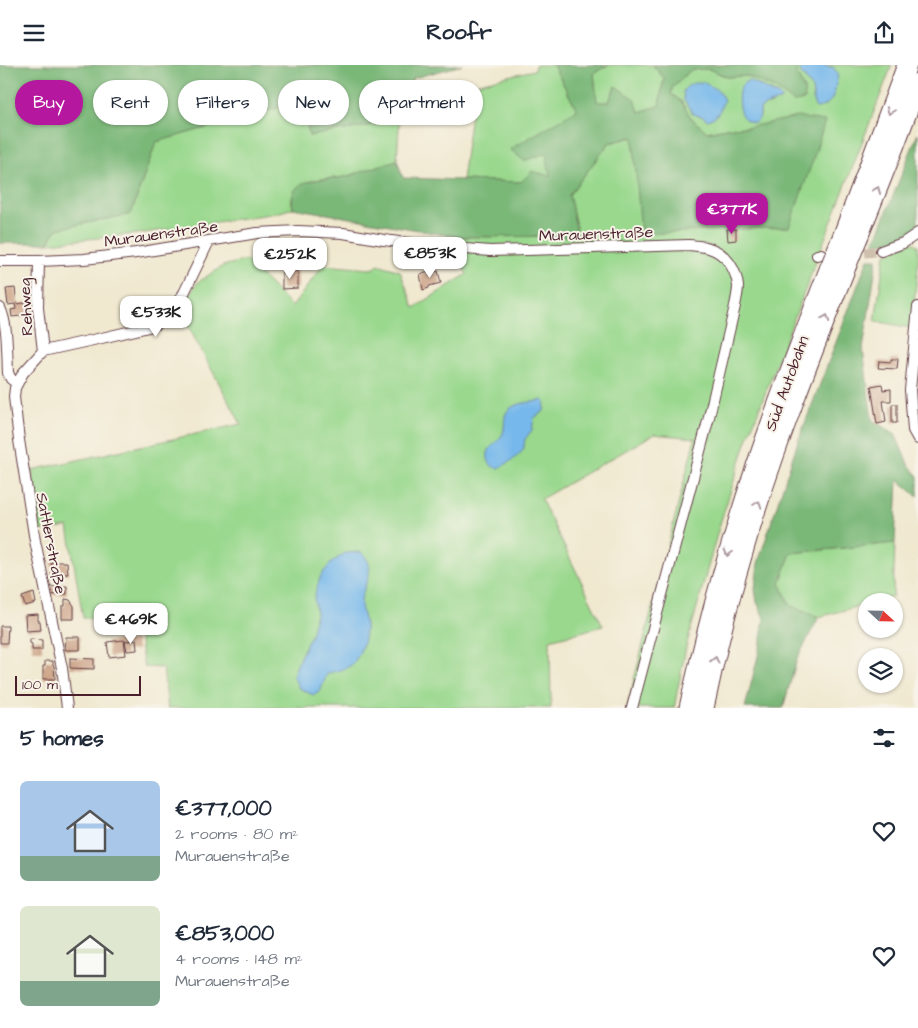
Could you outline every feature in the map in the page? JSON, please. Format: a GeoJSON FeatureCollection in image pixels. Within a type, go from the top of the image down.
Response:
{"type":"FeatureCollection","features":[{"type":"Feature","properties":{"kind":"highway","name":"Süd Autobahn"},"geometry":{"type":"LineString","coordinates":[[851,235],[907,65]]}},
{"type":"Feature","properties":{"kind":"highway","name":"Süd Autobahn"},"geometry":{"type":"LineString","coordinates":[[689,708],[716,597],[735,531],[829,261],[851,235],[894,147],[918,83]]}},
{"type":"Feature","properties":{"kind":"highway","name":"Süd Autobahn"},"geometry":{"type":"LineString","coordinates":[[704,708],[748,535],[808,363],[829,261]]}},
{"type":"Feature","properties":{"kind":"street","name":"Murauenstraße"},"geometry":{"type":"LineString","coordinates":[[0,261],[84,259],[136,253],[257,233],[298,231],[344,233],[429,246],[490,251],[689,245],[708,247],[718,251],[731,264],[738,288],[730,331],[632,708]]}},
{"type":"Feature","properties":{"kind":"street"},"geometry":{"type":"LineString","coordinates":[[881,251],[902,243],[918,233]]}},
{"type":"Feature","properties":{"kind":"street","name":"Rehweg"},"geometry":{"type":"LineString","coordinates":[[17,383],[22,373],[43,351],[153,326],[164,319],[174,309],[184,293],[209,241]]}},
{"type":"Feature","properties":{"kind":"street","name":"Rehweg"},"geometry":{"type":"LineString","coordinates":[[39,261],[38,308],[43,351]]}},
{"type":"Feature","properties":{"kind":"street"},"geometry":{"type":"LineString","coordinates":[[918,307],[910,390],[913,430],[918,439]]}},
{"type":"Feature","properties":{"kind":"street","name":"Sattlerstraße"},"geometry":{"type":"LineString","coordinates":[[0,308],[5,328],[8,373],[11,379],[17,383],[14,397],[20,450],[35,541],[62,668],[67,708]]}},
{"type":"Feature","properties":{"kind":"green space"},"geometry":{"type":"Polygon","coordinates":[[[0,65],[462,65],[412,80],[359,80],[359,125],[373,125],[309,136],[307,125],[349,125],[349,80],[278,80],[278,108],[268,110],[268,80],[178,80],[178,125],[216,125],[156,142],[131,214],[57,229],[48,243],[0,243],[0,65]]]}},
{"type":"Feature","properties":{"kind":"green space"},"geometry":{"type":"Polygon","coordinates":[[[535,65],[553,65],[577,110],[546,152],[551,177],[521,182],[462,180],[469,125],[483,125],[483,82],[534,70],[535,65]]]}},
{"type":"Feature","properties":{"kind":"green space"},"geometry":{"type":"Polygon","coordinates":[[[553,65],[608,65],[594,73],[597,102],[609,102],[615,86],[635,99],[639,112],[659,106],[664,78],[653,65],[798,65],[796,73],[804,89],[805,100],[794,102],[776,89],[748,76],[727,77],[709,69],[691,70],[673,86],[671,94],[681,101],[691,118],[707,132],[726,128],[749,127],[797,117],[825,121],[789,227],[641,234],[633,137],[609,143],[569,195],[578,236],[458,237],[293,208],[292,197],[295,190],[301,185],[317,180],[346,177],[397,160],[403,178],[521,182],[532,171],[550,176],[546,153],[524,161],[510,149],[577,110],[553,65]]]}},
{"type":"Feature","properties":{"kind":"green space"},"geometry":{"type":"Polygon","coordinates":[[[608,65],[653,65],[664,78],[659,106],[639,112],[615,86],[609,102],[597,103],[594,73],[608,65]]]}},
{"type":"Feature","properties":{"kind":"green space"},"geometry":{"type":"Polygon","coordinates":[[[798,65],[803,65],[800,72],[812,88],[814,104],[817,108],[826,65],[892,65],[746,443],[719,527],[686,647],[674,708],[627,708],[695,438],[654,434],[541,499],[603,626],[550,640],[551,708],[168,708],[163,668],[144,667],[136,620],[83,618],[68,527],[40,531],[32,470],[241,424],[181,313],[182,306],[198,282],[223,266],[246,260],[292,307],[323,265],[370,269],[375,268],[378,264],[400,271],[414,308],[467,274],[458,261],[458,237],[578,236],[569,195],[609,143],[633,137],[738,229],[789,227],[749,127],[726,128],[707,132],[691,118],[681,101],[671,94],[673,86],[691,69],[709,69],[727,77],[748,76],[776,89],[794,102],[804,89],[796,73],[798,65]],[[751,81],[760,117],[760,109],[772,104],[779,95],[751,81]],[[719,91],[684,99],[693,114],[705,118],[719,91]]]}},
{"type":"Feature","properties":{"kind":"green space"},"geometry":{"type":"Polygon","coordinates":[[[278,107],[278,125],[307,125],[309,136],[373,125],[399,125],[397,160],[345,177],[312,180],[291,199],[293,208],[277,213],[137,234],[48,243],[57,229],[131,214],[156,142],[216,125],[268,125],[268,110],[278,107]]]}},
{"type":"Feature","properties":{"kind":"green space"},"geometry":{"type":"Polygon","coordinates":[[[918,133],[918,230],[903,239],[874,244],[918,133]]]}},
{"type":"Feature","properties":{"kind":"green space"},"geometry":{"type":"Polygon","coordinates":[[[912,242],[918,245],[918,268],[911,328],[875,321],[885,254],[912,242]]]}},
{"type":"Feature","properties":{"kind":"green space"},"geometry":{"type":"Polygon","coordinates":[[[868,259],[877,259],[863,349],[872,420],[895,434],[908,464],[918,476],[918,497],[898,480],[895,543],[791,553],[780,583],[790,605],[819,617],[797,659],[783,708],[745,708],[761,644],[764,618],[757,602],[755,589],[758,563],[797,444],[868,259]]]}},
{"type":"Feature","properties":{"kind":"green space"},"geometry":{"type":"Polygon","coordinates":[[[895,543],[893,593],[858,593],[858,606],[819,617],[790,605],[779,583],[791,553],[895,543]]]}},
{"type":"Feature","properties":{"kind":"water"},"geometry":{"type":"Polygon","coordinates":[[[803,65],[826,65],[827,67],[833,67],[838,74],[831,101],[822,107],[816,108],[814,104],[812,88],[800,72],[803,65]]]}},
{"type":"Feature","properties":{"kind":"water"},"geometry":{"type":"Polygon","coordinates":[[[749,80],[781,97],[778,101],[760,109],[759,119],[754,123],[743,117],[738,103],[738,95],[741,88],[749,80]]]}},
{"type":"Feature","properties":{"kind":"water"},"geometry":{"type":"Polygon","coordinates":[[[703,82],[719,91],[724,100],[717,115],[707,120],[702,116],[693,114],[684,100],[683,91],[692,84],[703,82]]]}},
{"type":"Feature","properties":{"kind":"water"},"geometry":{"type":"Polygon","coordinates":[[[542,400],[545,402],[544,411],[534,418],[532,430],[525,439],[524,448],[521,453],[497,468],[492,466],[488,461],[488,452],[503,433],[507,411],[515,406],[542,400]]]}},
{"type":"Feature","properties":{"kind":"water"},"geometry":{"type":"Polygon","coordinates":[[[361,552],[369,564],[370,571],[361,602],[365,625],[362,648],[352,664],[327,674],[320,692],[313,695],[299,688],[293,676],[311,635],[316,614],[314,597],[321,575],[332,562],[345,553],[361,552]]]}},
{"type":"Feature","properties":{"kind":"building"},"geometry":{"type":"Polygon","coordinates":[[[727,229],[736,229],[736,240],[728,241],[727,229]]]}},
{"type":"Feature","properties":{"kind":"building"},"geometry":{"type":"Polygon","coordinates":[[[282,271],[298,271],[298,288],[282,289],[282,271]]]}},
{"type":"Feature","properties":{"kind":"building"},"geometry":{"type":"Polygon","coordinates":[[[438,271],[441,283],[429,286],[429,288],[423,290],[420,274],[438,271]]]}},
{"type":"Feature","properties":{"kind":"building"},"geometry":{"type":"Polygon","coordinates":[[[15,288],[17,304],[31,302],[32,309],[28,310],[29,315],[12,317],[11,310],[16,309],[15,304],[8,305],[6,289],[15,288]]]}},
{"type":"Feature","properties":{"kind":"building"},"geometry":{"type":"Polygon","coordinates":[[[891,359],[898,359],[897,369],[878,368],[879,361],[891,362],[891,359]]]}},
{"type":"Feature","properties":{"kind":"building"},"geometry":{"type":"Polygon","coordinates":[[[882,384],[883,390],[891,389],[891,401],[883,401],[886,422],[877,424],[871,386],[882,384]]]}},
{"type":"Feature","properties":{"kind":"building"},"geometry":{"type":"Polygon","coordinates":[[[892,404],[897,404],[897,423],[892,423],[892,404]]]}},
{"type":"Feature","properties":{"kind":"building"},"geometry":{"type":"Polygon","coordinates":[[[51,562],[67,562],[68,574],[52,574],[51,562]]]}},
{"type":"Feature","properties":{"kind":"building"},"geometry":{"type":"Polygon","coordinates":[[[67,586],[67,594],[49,595],[49,587],[67,586]]]}},
{"type":"Feature","properties":{"kind":"building"},"geometry":{"type":"Polygon","coordinates":[[[34,593],[36,603],[25,606],[22,597],[34,593]]]}},
{"type":"Feature","properties":{"kind":"building"},"geometry":{"type":"Polygon","coordinates":[[[65,599],[70,600],[74,606],[74,619],[62,619],[62,606],[65,606],[65,599]]]}},
{"type":"Feature","properties":{"kind":"building"},"geometry":{"type":"Polygon","coordinates":[[[38,614],[41,630],[26,631],[25,615],[38,614]]]}},
{"type":"Feature","properties":{"kind":"building"},"geometry":{"type":"Polygon","coordinates":[[[0,626],[8,626],[7,643],[0,643],[0,626]]]}},
{"type":"Feature","properties":{"kind":"building"},"geometry":{"type":"Polygon","coordinates":[[[66,637],[80,637],[80,650],[65,650],[66,637]]]}},
{"type":"Feature","properties":{"kind":"building"},"geometry":{"type":"Polygon","coordinates":[[[30,639],[42,640],[42,650],[32,650],[30,639]]]}},
{"type":"Feature","properties":{"kind":"building"},"geometry":{"type":"Polygon","coordinates":[[[124,640],[126,655],[109,657],[107,642],[124,640]]]}},
{"type":"Feature","properties":{"kind":"building"},"geometry":{"type":"Polygon","coordinates":[[[136,640],[137,650],[127,651],[125,641],[136,640]]]}},
{"type":"Feature","properties":{"kind":"building"},"geometry":{"type":"Polygon","coordinates":[[[70,658],[94,659],[94,669],[70,668],[70,658]]]}},
{"type":"Feature","properties":{"kind":"building"},"geometry":{"type":"Polygon","coordinates":[[[45,661],[53,661],[55,679],[43,679],[45,661]]]}},
{"type":"Feature","properties":{"kind":"tunnel"},"geometry":{"type":"LineString","coordinates":[[850,254],[881,251]]}}]}
